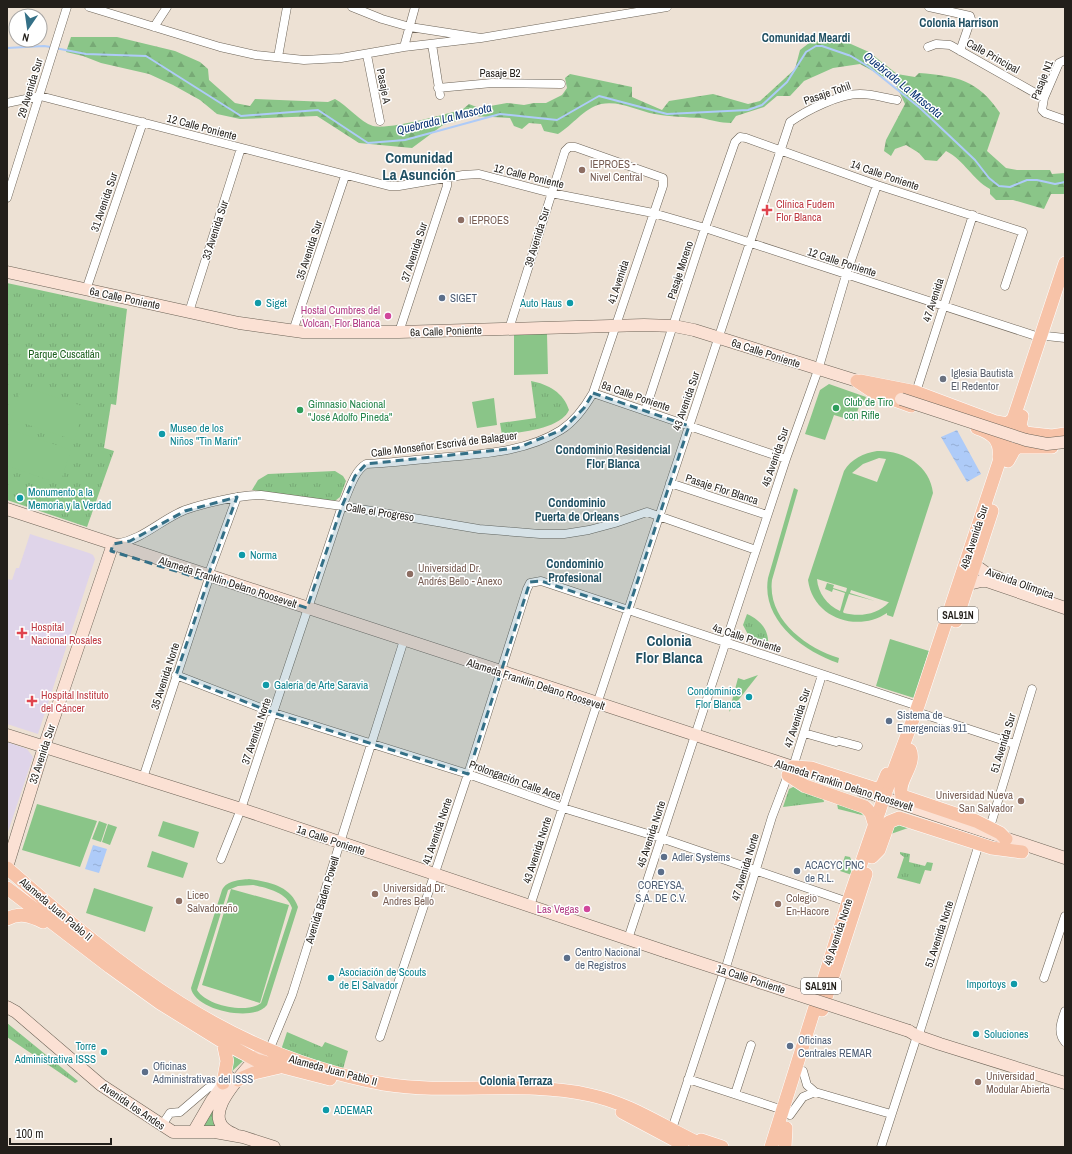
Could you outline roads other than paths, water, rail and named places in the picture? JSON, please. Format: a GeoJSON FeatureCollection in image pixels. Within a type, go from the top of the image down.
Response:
{"type":"FeatureCollection","features":[{"type":"Feature","properties":{"kind":"main road","name":"49a Avenida Sur"},"geometry":{"type":"LineString","coordinates":[[921,710],[1003,462],[1065,263]]}},
{"type":"Feature","properties":{"kind":"main road","name":"49a Avenida Sur"},"geometry":{"type":"LineString","coordinates":[[1043,336],[1065,280]]}},
{"type":"Feature","properties":{"kind":"main road"},"geometry":{"type":"LineString","coordinates":[[857,381],[916,392],[996,422],[1014,426],[1025,433],[1028,441],[1047,448],[1065,443]]}},
{"type":"Feature","properties":{"kind":"main road"},"geometry":{"type":"LineString","coordinates":[[857,381],[875,393],[986,431],[993,436],[999,446],[1003,462]]}},
{"type":"Feature","properties":{"kind":"main road"},"geometry":{"type":"LineString","coordinates":[[993,436],[998,433],[1000,428],[996,422]]}},
{"type":"Feature","properties":{"kind":"main road"},"geometry":{"type":"LineString","coordinates":[[1003,462],[1014,450],[1028,441],[1065,434]]}},
{"type":"Feature","properties":{"kind":"main road","name":"49a Avenida Sur"},"geometry":{"type":"LineString","coordinates":[[884,810],[969,584],[1003,462]]}},
{"type":"Feature","properties":{"kind":"main road"},"geometry":{"type":"LineString","coordinates":[[791,771],[811,768],[863,785],[880,788],[896,752],[906,749],[912,759],[901,788],[902,796],[990,827],[1000,832],[1006,839]]}},
{"type":"Feature","properties":{"kind":"main road"},"geometry":{"type":"LineString","coordinates":[[791,771],[805,786],[867,808],[871,813],[875,826]]}},
{"type":"Feature","properties":{"kind":"main road","name":"49 Avenida Norte"},"geometry":{"type":"LineString","coordinates":[[828,980],[848,902],[875,826],[884,810]]}},
{"type":"Feature","properties":{"kind":"main road","name":"49 Avenida Norte"},"geometry":{"type":"LineString","coordinates":[[780,1147],[784,1122],[816,1016],[872,857],[884,810]]}},
{"type":"Feature","properties":{"kind":"main road"},"geometry":{"type":"LineString","coordinates":[[872,857],[879,850],[889,822],[897,818],[992,848],[1022,852]]}},
{"type":"Feature","properties":{"kind":"main road","name":"Alameda Juan Pablo II"},"geometry":{"type":"LineString","coordinates":[[7,867],[110,955],[198,1015],[259,1052],[277,1066],[356,1086],[417,1095],[542,1097],[583,1101],[618,1111],[707,1147]]}},
{"type":"Feature","properties":{"kind":"main road","name":"Alameda Juan Pablo II"},"geometry":{"type":"LineString","coordinates":[[7,888],[57,929],[160,1003],[223,1042],[336,1072],[402,1086],[448,1089],[562,1090],[589,1094],[619,1103],[671,1132],[690,1147]]}},
{"type":"Feature","properties":{"kind":"main road"},"geometry":{"type":"LineString","coordinates":[[7,919],[18,915],[30,916],[57,929]]}},
{"type":"Feature","properties":{"kind":"main road","name":"49 Avenida Norte"},"geometry":{"type":"LineString","coordinates":[[771,1147],[784,1122],[803,1071],[816,1016]]}},
{"type":"Feature","properties":{"kind":"main road"},"geometry":{"type":"LineString","coordinates":[[223,1042],[227,1061],[223,1084]]}},
{"type":"Feature","properties":{"kind":"main road"},"geometry":{"type":"LineString","coordinates":[[238,1080],[277,1066]]}},
{"type":"Feature","properties":{"kind":"main road"},"geometry":{"type":"LineString","coordinates":[[761,1147],[784,1122]]}},
{"type":"Feature","properties":{"kind":"main road"},"geometry":{"type":"LineString","coordinates":[[784,1122],[785,1147]]}},
{"type":"Feature","properties":{"kind":"main road"},"geometry":{"type":"LineString","coordinates":[[671,1132],[675,1147]]}},
{"type":"Feature","properties":{"kind":"main road"},"geometry":{"type":"LineString","coordinates":[[671,1132],[722,1147]]}},
{"type":"Feature","properties":{"kind":"street","name":"29 Avenida Sur"},"geometry":{"type":"LineString","coordinates":[[7,198],[40,96],[66,7]]}},
{"type":"Feature","properties":{"kind":"street"},"geometry":{"type":"LineString","coordinates":[[89,7],[220,47],[251,54],[323,60],[367,55],[404,47],[481,38],[664,7]]}},
{"type":"Feature","properties":{"kind":"street"},"geometry":{"type":"LineString","coordinates":[[154,27],[167,7]]}},
{"type":"Feature","properties":{"kind":"street"},"geometry":{"type":"LineString","coordinates":[[278,57],[287,7]]}},
{"type":"Feature","properties":{"kind":"street"},"geometry":{"type":"LineString","coordinates":[[352,7],[382,19],[410,26],[481,38]]}},
{"type":"Feature","properties":{"kind":"street"},"geometry":{"type":"LineString","coordinates":[[404,47],[415,7]]}},
{"type":"Feature","properties":{"kind":"street"},"geometry":{"type":"LineString","coordinates":[[929,7],[970,16],[971,19],[960,51]]}},
{"type":"Feature","properties":{"kind":"street","name":"Pasaje B2"},"geometry":{"type":"LineString","coordinates":[[432,44],[439,92],[492,82],[561,84]]}},
{"type":"Feature","properties":{"kind":"street","name":"Calle Principal"},"geometry":{"type":"LineString","coordinates":[[928,47],[936,44],[950,45],[1044,98]]}},
{"type":"Feature","properties":{"kind":"street","name":"Pasaje A"},"geometry":{"type":"LineString","coordinates":[[367,55],[380,121]]}},
{"type":"Feature","properties":{"kind":"street","name":"Pasaje N1"},"geometry":{"type":"LineString","coordinates":[[1065,60],[1059,62],[1044,98],[1042,110],[1045,113],[1065,120]]}},
{"type":"Feature","properties":{"kind":"street","name":"Pasaje Tohil"},"geometry":{"type":"LineString","coordinates":[[790,122],[804,112],[838,99],[858,94],[877,95],[897,100]]}},
{"type":"Feature","properties":{"kind":"street","name":"12 Calle Poniente"},"geometry":{"type":"LineString","coordinates":[[7,103],[40,96],[345,176],[394,186],[479,174],[551,193],[653,213],[705,228],[846,275],[1043,336],[1065,338]]}},
{"type":"Feature","properties":{"kind":"street","name":"31 Avenida Sur"},"geometry":{"type":"LineString","coordinates":[[86,290],[143,122]]}},
{"type":"Feature","properties":{"kind":"street","name":"43 Avenida Sur"},"geometry":{"type":"LineString","coordinates":[[596,707],[790,122]]}},
{"type":"Feature","properties":{"kind":"street","name":"14 Calle Poniente"},"geometry":{"type":"LineString","coordinates":[[740,137],[781,150],[877,185],[1023,232],[1006,286]]}},
{"type":"Feature","properties":{"kind":"street","name":"Pasaje Moreno"},"geometry":{"type":"LineString","coordinates":[[645,411],[705,228],[735,142],[740,137]]}},
{"type":"Feature","properties":{"kind":"street","name":"41 Avenida"},"geometry":{"type":"LineString","coordinates":[[569,147],[575,147],[663,178],[663,186],[592,393]]}},
{"type":"Feature","properties":{"kind":"street","name":"39 Avenida Sur"},"geometry":{"type":"LineString","coordinates":[[509,329],[551,193],[565,151],[569,147]]}},
{"type":"Feature","properties":{"kind":"street","name":"33 Avenida Sur"},"geometry":{"type":"LineString","coordinates":[[189,312],[241,148]]}},
{"type":"Feature","properties":{"kind":"street","name":"35 Avenida Sur"},"geometry":{"type":"LineString","coordinates":[[293,331],[345,176]]}},
{"type":"Feature","properties":{"kind":"street","name":"37 Avenida Sur"},"geometry":{"type":"LineString","coordinates":[[399,332],[447,186],[447,178]]}},
{"type":"Feature","properties":{"kind":"street","name":"45 Avenida Sur"},"geometry":{"type":"LineString","coordinates":[[694,739],[767,515],[818,370],[846,275],[877,185]]}},
{"type":"Feature","properties":{"kind":"street","name":"47 Avenida"},"geometry":{"type":"LineString","coordinates":[[916,392],[973,215]]}},
{"type":"Feature","properties":{"kind":"street","name":"6a Calle Poniente"},"geometry":{"type":"LineString","coordinates":[[7,272],[250,325],[293,331],[399,332],[616,325],[674,326],[719,337],[818,370],[901,395],[1014,426]]}},
{"type":"Feature","properties":{"kind":"street","name":"8a Calle Poniente"},"geometry":{"type":"LineString","coordinates":[[592,393],[786,459]]}},
{"type":"Feature","properties":{"kind":"street","name":"Calle Monseñor Escrivá de Balaguer"},"geometry":{"type":"LineString","coordinates":[[342,506],[355,476],[366,464],[458,456],[517,448],[541,441],[567,426],[584,408],[592,393]]}},
{"type":"Feature","properties":{"kind":"street"},"geometry":{"type":"LineString","coordinates":[[1014,426],[1044,440],[1065,438]]}},
{"type":"Feature","properties":{"kind":"street"},"geometry":{"type":"LineString","coordinates":[[1014,426],[1041,444],[1065,443]]}},
{"type":"Feature","properties":{"kind":"street","name":"Pasaje Flor Blanca"},"geometry":{"type":"LineString","coordinates":[[670,483],[767,515]]}},
{"type":"Feature","properties":{"kind":"street","name":"Calle el Progreso"},"geometry":{"type":"LineString","coordinates":[[112,548],[130,541],[185,510],[237,497],[261,494],[479,529],[540,534],[564,534],[589,530],[615,524],[647,512],[660,517]]}},
{"type":"Feature","properties":{"kind":"street"},"geometry":{"type":"LineString","coordinates":[[208,578],[237,497]]}},
{"type":"Feature","properties":{"kind":"street"},"geometry":{"type":"LineString","coordinates":[[306,611],[342,506]]}},
{"type":"Feature","properties":{"kind":"street","name":"Alameda Franklin Delano Roosevelt"},"geometry":{"type":"LineString","coordinates":[[7,509],[112,548]]}},
{"type":"Feature","properties":{"kind":"street"},"geometry":{"type":"LineString","coordinates":[[660,517],[756,550]]}},
{"type":"Feature","properties":{"kind":"street","name":"Alameda Franklin Delano Roosevelt"},"geometry":{"type":"LineString","coordinates":[[7,518],[112,548],[208,578],[791,771],[1065,858]]}},
{"type":"Feature","properties":{"kind":"street","name":"33 Avenida Sur"},"geometry":{"type":"LineString","coordinates":[[7,867],[44,747],[112,548]]}},
{"type":"Feature","properties":{"kind":"street","name":"Avenida Olímpica"},"geometry":{"type":"LineString","coordinates":[[975,565],[990,574],[1065,599]]}},
{"type":"Feature","properties":{"kind":"street","name":"35 Avenida Norte"},"geometry":{"type":"LineString","coordinates":[[143,778],[208,578]]}},
{"type":"Feature","properties":{"kind":"street","name":"4a Calle Poniente"},"geometry":{"type":"LineString","coordinates":[[527,589],[530,582],[537,581],[822,675],[1014,744]]}},
{"type":"Feature","properties":{"kind":"street","name":"Avenida Olímpica"},"geometry":{"type":"LineString","coordinates":[[969,584],[987,581],[1065,608]]}},
{"type":"Feature","properties":{"kind":"street","name":"41 Avenida Norte"},"geometry":{"type":"LineString","coordinates":[[380,1037],[468,774],[527,589]]}},
{"type":"Feature","properties":{"kind":"street","name":"37 Avenida Norte"},"geometry":{"type":"LineString","coordinates":[[221,859],[241,809],[274,713],[306,611]]}},
{"type":"Feature","properties":{"kind":"street","name":"Avenida Baden Powell"},"geometry":{"type":"LineString","coordinates":[[243,1137],[224,1130],[219,1119],[222,1101],[259,1052],[292,995],[403,642]]}},
{"type":"Feature","properties":{"kind":"street","name":"47 Avenida Sur"},"geometry":{"type":"LineString","coordinates":[[791,771],[822,675]]}},
{"type":"Feature","properties":{"kind":"street","name":"Prolongación Calle Arce"},"geometry":{"type":"LineString","coordinates":[[176,676],[274,713],[468,774],[563,808],[661,838],[848,902]]}},
{"type":"Feature","properties":{"kind":"street","name":"51 Avenida Sur"},"geometry":{"type":"LineString","coordinates":[[990,827],[1014,744],[1032,689]]}},
{"type":"Feature","properties":{"kind":"street","name":"43 Avenida Norte"},"geometry":{"type":"LineString","coordinates":[[530,906],[596,707]]}},
{"type":"Feature","properties":{"kind":"street"},"geometry":{"type":"LineString","coordinates":[[804,732],[836,742],[839,741],[858,746]]}},
{"type":"Feature","properties":{"kind":"street","name":"1a Calle Poniente"},"geometry":{"type":"LineString","coordinates":[[7,735],[241,809],[434,875],[628,939],[654,946],[667,952],[1065,1083]]}},
{"type":"Feature","properties":{"kind":"street","name":"45 Avenida Norte"},"geometry":{"type":"LineString","coordinates":[[628,939],[694,739]]}},
{"type":"Feature","properties":{"kind":"street","name":"Alameda Franklin Delano Roosevelt"},"geometry":{"type":"LineString","coordinates":[[791,771],[1022,852],[1065,865]]}},
{"type":"Feature","properties":{"kind":"street","name":"47 Avenida Norte"},"geometry":{"type":"LineString","coordinates":[[671,1132],[725,971],[756,870],[791,771]]}},
{"type":"Feature","properties":{"kind":"street","name":"51 Avenida Norte"},"geometry":{"type":"LineString","coordinates":[[881,1147],[915,1033],[979,844]]}},
{"type":"Feature","properties":{"kind":"street"},"geometry":{"type":"LineString","coordinates":[[1044,978],[1065,916]]}},
{"type":"Feature","properties":{"kind":"street","name":"1a Calle Poniente"},"geometry":{"type":"LineString","coordinates":[[654,946],[665,955],[725,971],[807,998]]}},
{"type":"Feature","properties":{"kind":"street"},"geometry":{"type":"LineString","coordinates":[[828,980],[832,1006],[816,1016],[807,998],[828,980]]}},
{"type":"Feature","properties":{"kind":"street","name":"Avenida los Andes"},"geometry":{"type":"LineString","coordinates":[[7,1003],[13,1006],[12,1009],[101,1085],[173,1132],[215,1132],[243,1137],[274,1147]]}},
{"type":"Feature","properties":{"kind":"street","name":"1a Calle Poniente"},"geometry":{"type":"LineString","coordinates":[[832,1006],[908,1035],[915,1033]]}},
{"type":"Feature","properties":{"kind":"street"},"geometry":{"type":"LineString","coordinates":[[1065,1011],[1060,1031],[1065,1042]]}},
{"type":"Feature","properties":{"kind":"street"},"geometry":{"type":"LineString","coordinates":[[735,1094],[751,1045]]}},
{"type":"Feature","properties":{"kind":"street"},"geometry":{"type":"LineString","coordinates":[[194,1131],[223,1084],[259,1052]]}},
{"type":"Feature","properties":{"kind":"street"},"geometry":{"type":"LineString","coordinates":[[803,1071],[807,1085],[815,1092],[891,1114]]}},
{"type":"Feature","properties":{"kind":"street"},"geometry":{"type":"LineString","coordinates":[[688,1079],[735,1094],[784,1122],[803,1097],[815,1092]]}},
{"type":"Feature","properties":{"kind":"street"},"geometry":{"type":"LineString","coordinates":[[162,1126],[170,1113],[180,1112],[208,1088],[223,1084]]}},
{"type":"Feature","properties":{"kind":"water"},"geometry":{"type":"Polygon","coordinates":[[[957,430],[981,474],[967,482],[941,437],[957,430]]]}},
{"type":"Feature","properties":{"kind":"water"},"geometry":{"type":"Polygon","coordinates":[[[93,845],[107,849],[99,873],[85,869],[93,845]]]}},
{"type":"Feature","properties":{"kind":"waterway","name":"Quebrada La Mascota"},"geometry":{"type":"LineString","coordinates":[[55,48],[86,54],[146,56],[241,116],[318,110],[368,143],[405,140],[500,114],[557,120],[599,96],[667,114],[748,110],[762,105],[787,82],[806,52],[816,46],[822,46],[851,56],[869,67],[920,108],[975,160],[989,178],[999,186],[1010,187],[1027,180],[1037,180],[1055,184],[1065,182]]}},
{"type":"Feature","properties":{"kind":"waterway","name":"Quebrada La Mascota"},"geometry":{"type":"LineString","coordinates":[[7,48],[51,47]]}},
{"type":"Feature","properties":{"kind":"place","name":"IEPROES - Nivel Central"},"geometry":{"type":"Point","coordinates":[582,170]}},
{"type":"Feature","properties":{"kind":"place","name":"Clínica Fudem Flor Blanca"},"geometry":{"type":"Point","coordinates":[767,210]}},
{"type":"Feature","properties":{"kind":"place","name":"IEPROES"},"geometry":{"type":"Point","coordinates":[461,220]}},
{"type":"Feature","properties":{"kind":"place","name":"SIGET"},"geometry":{"type":"Point","coordinates":[442,298]}},
{"type":"Feature","properties":{"kind":"place","name":"Siget"},"geometry":{"type":"Point","coordinates":[258,303]}},
{"type":"Feature","properties":{"kind":"place","name":"Auto Haus"},"geometry":{"type":"Point","coordinates":[570,303]}},
{"type":"Feature","properties":{"kind":"place","name":"Hostal Cumbres del Volcan, Flor Blanca"},"geometry":{"type":"Point","coordinates":[388,316]}},
{"type":"Feature","properties":{"kind":"place","name":"Iglesia Bautista El Redentor"},"geometry":{"type":"Point","coordinates":[943,379]}},
{"type":"Feature","properties":{"kind":"place","name":"Club de Tiro con Rifle"},"geometry":{"type":"Point","coordinates":[836,408]}},
{"type":"Feature","properties":{"kind":"place","name":"Gimnasio Nacional \"José Adolfo Pineda\""},"geometry":{"type":"Point","coordinates":[300,410]}},
{"type":"Feature","properties":{"kind":"place","name":"Museo de los Niños \"Tin Marín\""},"geometry":{"type":"Point","coordinates":[162,434]}},
{"type":"Feature","properties":{"kind":"place","name":"Monumento a la Memoria y la Verdad"},"geometry":{"type":"Point","coordinates":[20,498]}},
{"type":"Feature","properties":{"kind":"place","name":"Norma"},"geometry":{"type":"Point","coordinates":[242,555]}},
{"type":"Feature","properties":{"kind":"place","name":"Universidad Dr. Andrés Bello - Anexo"},"geometry":{"type":"Point","coordinates":[410,574]}},
{"type":"Feature","properties":{"kind":"place","name":"Hospital Nacional Rosales"},"geometry":{"type":"Point","coordinates":[22,633]}},
{"type":"Feature","properties":{"kind":"place","name":"Galería de Arte Saravia"},"geometry":{"type":"Point","coordinates":[266,685]}},
{"type":"Feature","properties":{"kind":"place","name":"Condominios Flor Blanca"},"geometry":{"type":"Point","coordinates":[749,697]}},
{"type":"Feature","properties":{"kind":"place","name":"Hospital Instituto del Cáncer"},"geometry":{"type":"Point","coordinates":[32,701]}},
{"type":"Feature","properties":{"kind":"place","name":"Sistema de Emergencias 911"},"geometry":{"type":"Point","coordinates":[889,721]}},
{"type":"Feature","properties":{"kind":"place","name":"Universidad Nueva San Salvador"},"geometry":{"type":"Point","coordinates":[1021,801]}},
{"type":"Feature","properties":{"kind":"place","name":"Adler Systems"},"geometry":{"type":"Point","coordinates":[664,857]}},
{"type":"Feature","properties":{"kind":"place","name":"ACACYC PNC de R.L."},"geometry":{"type":"Point","coordinates":[797,871]}},
{"type":"Feature","properties":{"kind":"place","name":"COREYSA, S.A. DE C.V."},"geometry":{"type":"Point","coordinates":[661,872]}},
{"type":"Feature","properties":{"kind":"place","name":"Universidad Dr. Andres Bello"},"geometry":{"type":"Point","coordinates":[375,894]}},
{"type":"Feature","properties":{"kind":"place","name":"Liceo Salvadoreño"},"geometry":{"type":"Point","coordinates":[179,901]}},
{"type":"Feature","properties":{"kind":"place","name":"Colegio En-Hacore"},"geometry":{"type":"Point","coordinates":[778,904]}},
{"type":"Feature","properties":{"kind":"place","name":"Las Vegas"},"geometry":{"type":"Point","coordinates":[587,909]}},
{"type":"Feature","properties":{"kind":"place","name":"Centro Nacional de Registros"},"geometry":{"type":"Point","coordinates":[567,958]}},
{"type":"Feature","properties":{"kind":"place","name":"Asociación de Scouts de El Salvador"},"geometry":{"type":"Point","coordinates":[331,978]}},
{"type":"Feature","properties":{"kind":"place","name":"Importoys"},"geometry":{"type":"Point","coordinates":[1014,984]}},
{"type":"Feature","properties":{"kind":"place","name":"Soluciones"},"geometry":{"type":"Point","coordinates":[976,1034]}},
{"type":"Feature","properties":{"kind":"place","name":"Oficinas Centrales REMAR"},"geometry":{"type":"Point","coordinates":[790,1046]}},
{"type":"Feature","properties":{"kind":"place","name":"Torre Administrativa ISSS"},"geometry":{"type":"Point","coordinates":[104,1052]}},
{"type":"Feature","properties":{"kind":"place","name":"Oficinas Administrativas del ISSS"},"geometry":{"type":"Point","coordinates":[145,1072]}},
{"type":"Feature","properties":{"kind":"place","name":"Universidad Modular Abierta"},"geometry":{"type":"Point","coordinates":[978,1082]}},
{"type":"Feature","properties":{"kind":"place","name":"ADEMAR"},"geometry":{"type":"Point","coordinates":[326,1110]}},
{"type":"Feature","properties":{"kind":"district","name":"Colonia Harrison"},"geometry":{"type":"Point","coordinates":[959,23]}},
{"type":"Feature","properties":{"kind":"district","name":"Comunidad Meardi"},"geometry":{"type":"Point","coordinates":[806,38]}},
{"type":"Feature","properties":{"kind":"district","name":"Comunidad La Asunción"},"geometry":{"type":"Point","coordinates":[419,166]}},
{"type":"Feature","properties":{"kind":"district","name":"Condominio Residencial Flor Blanca"},"geometry":{"type":"Point","coordinates":[613,457]}},
{"type":"Feature","properties":{"kind":"district","name":"Condominio Puerta de Orleans"},"geometry":{"type":"Point","coordinates":[577,510]}},
{"type":"Feature","properties":{"kind":"district","name":"Condominio Profesional"},"geometry":{"type":"Point","coordinates":[575,571]}},
{"type":"Feature","properties":{"kind":"district","name":"Colonia Flor Blanca"},"geometry":{"type":"Point","coordinates":[669,648]}},
{"type":"Feature","properties":{"kind":"district","name":"Colonia Terraza"},"geometry":{"type":"Point","coordinates":[516,1081]}},
{"type":"Feature","properties":{"kind":"park label","name":"Parque Cuscatlán"},"geometry":{"type":"Point","coordinates":[64,354]}}]}
